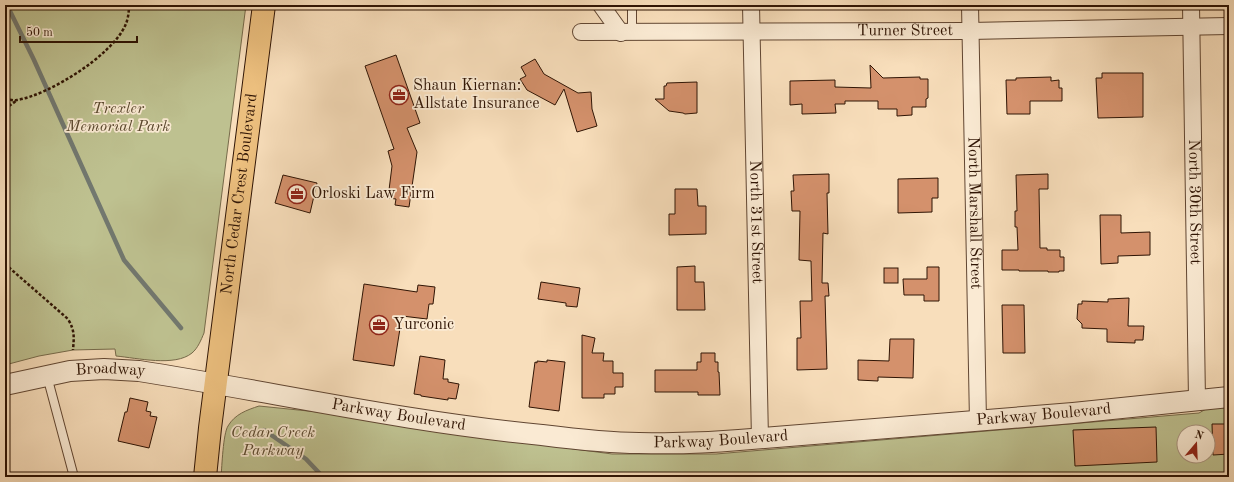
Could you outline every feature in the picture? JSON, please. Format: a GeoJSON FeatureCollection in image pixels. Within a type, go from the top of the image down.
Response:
{"type":"FeatureCollection","features":[{"type":"Feature","properties":{"kind":"main road","name":"North Cedar Crest Boulevard"},"geometry":{"type":"LineString","coordinates":[[205,477],[264,5]]}},
{"type":"Feature","properties":{"kind":"street"},"geometry":{"type":"LineString","coordinates":[[601,5],[627,33]]}},
{"type":"Feature","properties":{"kind":"street","name":"North 31st Street"},"geometry":{"type":"LineString","coordinates":[[751,5],[760,439]]}},
{"type":"Feature","properties":{"kind":"street","name":"North Marshall Street"},"geometry":{"type":"LineString","coordinates":[[970,5],[978,421]]}},
{"type":"Feature","properties":{"kind":"street","name":"North 30th Street"},"geometry":{"type":"LineString","coordinates":[[1191,5],[1197,400]]}},
{"type":"Feature","properties":{"kind":"street","name":"Turner Street"},"geometry":{"type":"LineString","coordinates":[[581,32],[970,31],[1229,26]]}},
{"type":"Feature","properties":{"kind":"street","name":"Broadway"},"geometry":{"type":"LineString","coordinates":[[5,385],[70,371],[104,370],[138,371],[216,384]]}},
{"type":"Feature","properties":{"kind":"street","name":"Parkway Boulevard"},"geometry":{"type":"LineString","coordinates":[[216,384],[430,422],[505,432],[594,441],[638,443],[699,443],[760,439],[1073,413],[1229,397]]}},
{"type":"Feature","properties":{"kind":"lane"},"geometry":{"type":"LineString","coordinates":[[627,33],[632,5]]}},
{"type":"Feature","properties":{"kind":"lane"},"geometry":{"type":"LineString","coordinates":[[47,375],[74,477]]}},
{"type":"Feature","properties":{"kind":"path"},"geometry":{"type":"LineString","coordinates":[[5,99],[16,100],[37,95],[60,84],[96,59],[114,43],[125,27],[129,5]]}},
{"type":"Feature","properties":{"kind":"path"},"geometry":{"type":"LineString","coordinates":[[5,109],[16,100]]}},
{"type":"Feature","properties":{"kind":"path"},"geometry":{"type":"LineString","coordinates":[[5,264],[68,319],[73,327],[73,350]]}},
{"type":"Feature","properties":{"kind":"green space","name":"Trexler Memorial Park"},"geometry":{"type":"Polygon","coordinates":[[[5,5],[246,5],[204,333],[196,349],[185,357],[166,361],[145,360],[116,356],[115,349],[73,350],[39,356],[5,365],[5,5]]]}},
{"type":"Feature","properties":{"kind":"green space","name":"Cedar Creek Parkway"},"geometry":{"type":"Polygon","coordinates":[[[259,406],[318,412],[409,427],[612,454],[716,454],[1199,413],[1206,409],[1229,407],[1229,477],[221,477],[226,430],[234,418],[259,406]]]}},
{"type":"Feature","properties":{"kind":"building"},"geometry":{"type":"Polygon","coordinates":[[[396,55],[420,123],[407,128],[417,152],[409,207],[395,205],[396,199],[388,198],[392,166],[388,151],[394,149],[365,66],[396,55]]]}},
{"type":"Feature","properties":{"kind":"building"},"geometry":{"type":"Polygon","coordinates":[[[535,59],[544,74],[578,93],[591,92],[592,109],[597,126],[577,132],[564,89],[555,105],[527,90],[520,79],[526,76],[521,67],[535,59]]]}},
{"type":"Feature","properties":{"kind":"building"},"geometry":{"type":"Polygon","coordinates":[[[870,65],[883,78],[920,77],[920,79],[928,79],[928,98],[926,99],[926,107],[912,107],[912,115],[897,116],[897,109],[878,109],[878,101],[845,101],[845,104],[835,104],[836,113],[802,114],[802,104],[790,105],[790,81],[835,80],[835,87],[871,88],[870,65]]]}},
{"type":"Feature","properties":{"kind":"building"},"geometry":{"type":"Polygon","coordinates":[[[1102,73],[1143,73],[1143,117],[1098,118],[1096,78],[1102,78],[1102,73]]]}},
{"type":"Feature","properties":{"kind":"building"},"geometry":{"type":"Polygon","coordinates":[[[1051,77],[1051,81],[1059,80],[1059,88],[1062,88],[1062,101],[1030,101],[1030,114],[1007,114],[1006,80],[1016,80],[1016,78],[1051,77]]]}},
{"type":"Feature","properties":{"kind":"building"},"geometry":{"type":"Polygon","coordinates":[[[697,82],[697,113],[685,114],[669,111],[655,99],[664,99],[664,86],[666,86],[667,83],[697,82]]]}},
{"type":"Feature","properties":{"kind":"building"},"geometry":{"type":"Polygon","coordinates":[[[829,174],[829,193],[827,193],[828,234],[823,233],[822,283],[828,283],[829,296],[825,296],[827,369],[797,370],[797,338],[801,338],[800,301],[812,301],[811,261],[799,260],[800,211],[792,211],[791,191],[794,191],[793,175],[829,174]]]}},
{"type":"Feature","properties":{"kind":"building"},"geometry":{"type":"Polygon","coordinates":[[[1048,174],[1048,189],[1039,189],[1040,248],[1047,248],[1047,250],[1060,250],[1060,257],[1064,257],[1064,271],[1048,272],[1002,270],[1002,250],[1018,250],[1017,227],[1015,227],[1015,211],[1017,211],[1016,175],[1048,174]]]}},
{"type":"Feature","properties":{"kind":"building","name":"Orloski Law Firm"},"geometry":{"type":"Polygon","coordinates":[[[283,175],[317,183],[310,213],[275,203],[283,175]]]}},
{"type":"Feature","properties":{"kind":"building"},"geometry":{"type":"Polygon","coordinates":[[[938,178],[938,198],[932,198],[932,212],[898,213],[898,179],[938,178]]]}},
{"type":"Feature","properties":{"kind":"building"},"geometry":{"type":"Polygon","coordinates":[[[675,189],[697,189],[698,206],[706,206],[706,234],[669,235],[669,214],[675,214],[675,189]]]}},
{"type":"Feature","properties":{"kind":"building"},"geometry":{"type":"Polygon","coordinates":[[[1100,215],[1121,215],[1121,233],[1150,232],[1150,255],[1118,256],[1118,263],[1101,264],[1100,215]]]}},
{"type":"Feature","properties":{"kind":"building"},"geometry":{"type":"Polygon","coordinates":[[[695,266],[695,282],[704,282],[705,310],[677,310],[677,267],[695,266]]]}},
{"type":"Feature","properties":{"kind":"building"},"geometry":{"type":"Polygon","coordinates":[[[927,267],[939,267],[939,301],[924,301],[924,295],[904,295],[903,279],[927,279],[927,267]]]}},
{"type":"Feature","properties":{"kind":"building"},"geometry":{"type":"Polygon","coordinates":[[[884,268],[898,268],[898,283],[884,283],[884,268]]]}},
{"type":"Feature","properties":{"kind":"building"},"geometry":{"type":"Polygon","coordinates":[[[541,282],[580,288],[577,307],[566,306],[566,303],[538,299],[541,282]]]}},
{"type":"Feature","properties":{"kind":"building","name":"Yurconic"},"geometry":{"type":"Polygon","coordinates":[[[364,284],[417,292],[418,285],[435,287],[433,304],[429,304],[427,319],[402,316],[394,366],[353,360],[364,284]]]}},
{"type":"Feature","properties":{"kind":"building"},"geometry":{"type":"Polygon","coordinates":[[[1129,298],[1128,326],[1144,326],[1143,340],[1135,340],[1135,343],[1107,342],[1107,329],[1082,328],[1082,324],[1077,319],[1078,304],[1082,304],[1082,301],[1108,302],[1108,299],[1129,298]]]}},
{"type":"Feature","properties":{"kind":"building"},"geometry":{"type":"Polygon","coordinates":[[[1002,305],[1024,305],[1025,353],[1003,353],[1002,305]]]}},
{"type":"Feature","properties":{"kind":"building"},"geometry":{"type":"Polygon","coordinates":[[[582,335],[595,338],[592,353],[604,353],[603,361],[613,361],[613,373],[623,373],[623,387],[615,387],[615,394],[604,394],[604,398],[582,398],[582,335]]]}},
{"type":"Feature","properties":{"kind":"building"},"geometry":{"type":"Polygon","coordinates":[[[890,339],[914,339],[913,378],[878,377],[878,381],[858,380],[858,360],[889,361],[890,339]]]}},
{"type":"Feature","properties":{"kind":"building"},"geometry":{"type":"Polygon","coordinates":[[[701,353],[715,353],[715,362],[718,362],[720,395],[698,395],[698,392],[655,392],[655,370],[697,370],[697,362],[701,362],[701,353]]]}},
{"type":"Feature","properties":{"kind":"building"},"geometry":{"type":"Polygon","coordinates":[[[420,356],[445,360],[443,379],[448,379],[448,382],[459,384],[456,399],[448,398],[448,400],[414,394],[420,356]]]}},
{"type":"Feature","properties":{"kind":"building"},"geometry":{"type":"Polygon","coordinates":[[[547,360],[565,362],[559,411],[529,407],[535,362],[547,362],[547,360]]]}},
{"type":"Feature","properties":{"kind":"building"},"geometry":{"type":"Polygon","coordinates":[[[130,398],[148,402],[146,411],[151,412],[150,416],[157,417],[149,448],[118,441],[130,398]]]}},
{"type":"Feature","properties":{"kind":"building"},"geometry":{"type":"Polygon","coordinates":[[[1216,424],[1229,424],[1229,454],[1216,455],[1216,424]]]}},
{"type":"Feature","properties":{"kind":"building"},"geometry":{"type":"Polygon","coordinates":[[[1156,427],[1157,462],[1075,466],[1073,430],[1156,427]]]}},
{"type":"Feature","properties":{"kind":"waterway"},"geometry":{"type":"LineString","coordinates":[[7,5],[34,60],[124,260],[181,328]]}},
{"type":"Feature","properties":{"kind":"waterway"},"geometry":{"type":"LineString","coordinates":[[264,430],[306,459],[323,477]]}},
{"type":"Feature","properties":{"kind":"place","name":"Shaun Kiernan: Allstate Insurance"},"geometry":{"type":"Point","coordinates":[399,95]}},
{"type":"Feature","properties":{"kind":"place","name":"Orloski Law Firm"},"geometry":{"type":"Point","coordinates":[297,194]}},
{"type":"Feature","properties":{"kind":"place","name":"Yurconic"},"geometry":{"type":"Point","coordinates":[379,325]}}]}
